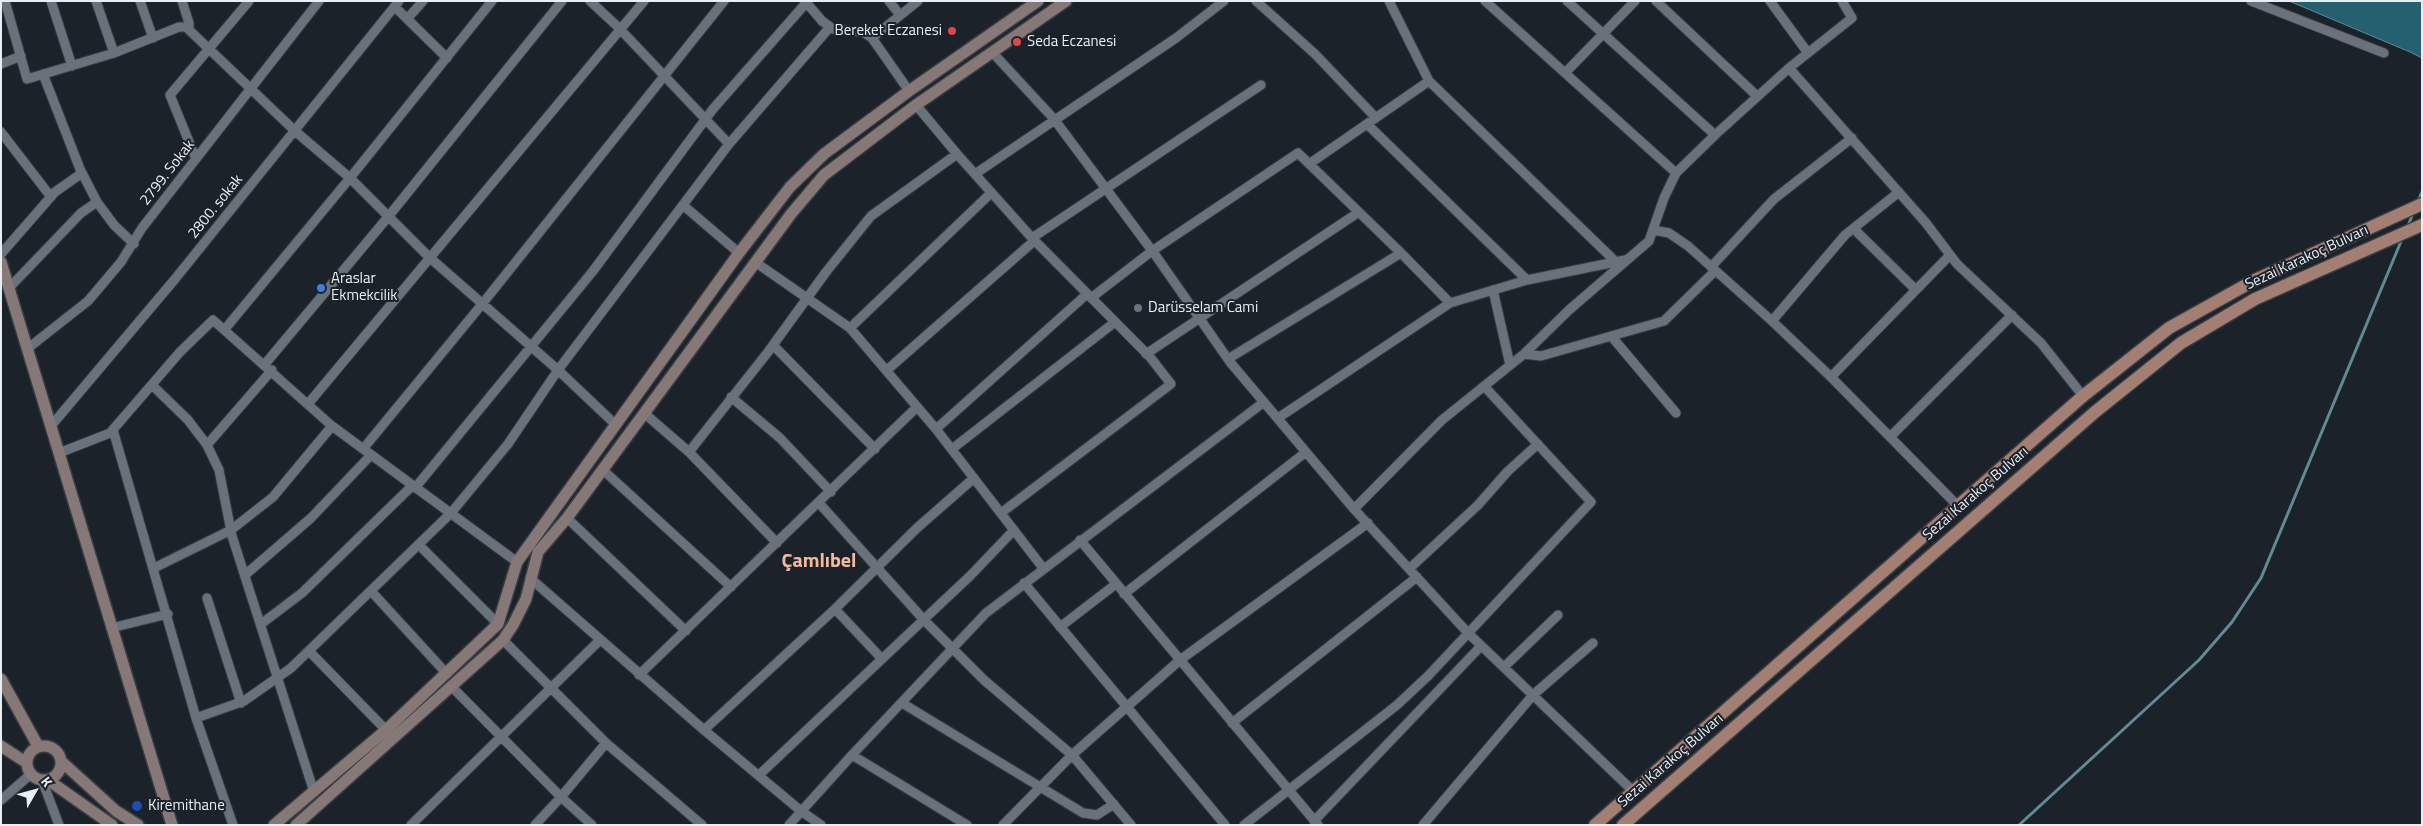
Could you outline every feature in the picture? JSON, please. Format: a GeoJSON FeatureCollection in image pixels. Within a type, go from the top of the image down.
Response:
{"type":"FeatureCollection","features":[{"type":"Feature","properties":{"kind":"main road"},"geometry":{"type":"LineString","coordinates":[[274,825],[386,730],[498,624],[517,562],[739,253],[790,188],[824,154],[909,91],[1038,1]]}},
{"type":"Feature","properties":{"kind":"main road"},"geometry":{"type":"LineString","coordinates":[[296,825],[503,640],[526,599],[538,552],[567,518],[603,470],[791,214],[824,175],[916,105],[1066,1]]}},
{"type":"Feature","properties":{"kind":"main road"},"geometry":{"type":"LineString","coordinates":[[1595,825],[2083,396],[2169,328],[2256,280],[2422,204]]}},
{"type":"Feature","properties":{"kind":"main road","name":"Sezai Karakoç Bulvarı"},"geometry":{"type":"LineString","coordinates":[[1623,825],[2094,412],[2181,343],[2255,300],[2421,225]]}},
{"type":"Feature","properties":{"kind":"main road"},"geometry":{"type":"LineString","coordinates":[[1,262],[172,825]]}},
{"type":"Feature","properties":{"kind":"main road"},"geometry":{"type":"LineString","coordinates":[[1,679],[38,746]]}},
{"type":"Feature","properties":{"kind":"main road"},"geometry":{"type":"LineString","coordinates":[[1,746],[27,763],[40,778],[112,825]]}},
{"type":"Feature","properties":{"kind":"main road"},"geometry":{"type":"LineString","coordinates":[[27,763],[30,753],[38,746],[54,748],[61,757],[62,762],[116,811],[138,825]]}},
{"type":"Feature","properties":{"kind":"main road"},"geometry":{"type":"LineString","coordinates":[[40,778],[58,773],[62,762]]}},
{"type":"Feature","properties":{"kind":"street"},"geometry":{"type":"LineString","coordinates":[[5,1],[27,79],[114,53],[179,27],[188,29],[295,131],[350,178],[429,257],[558,370],[615,424]]}},
{"type":"Feature","properties":{"kind":"street"},"geometry":{"type":"LineString","coordinates":[[51,1],[72,66]]}},
{"type":"Feature","properties":{"kind":"street"},"geometry":{"type":"LineString","coordinates":[[96,1],[114,53]]}},
{"type":"Feature","properties":{"kind":"street"},"geometry":{"type":"LineString","coordinates":[[140,1],[153,38]]}},
{"type":"Feature","properties":{"kind":"street"},"geometry":{"type":"LineString","coordinates":[[182,1],[189,23],[188,29]]}},
{"type":"Feature","properties":{"kind":"street"},"geometry":{"type":"LineString","coordinates":[[196,159],[170,95],[249,1]]}},
{"type":"Feature","properties":{"kind":"street","name":"2799. Sokak"},"geometry":{"type":"LineString","coordinates":[[27,349],[88,301],[122,262],[142,228],[319,1]]}},
{"type":"Feature","properties":{"kind":"street"},"geometry":{"type":"LineString","coordinates":[[407,19],[423,1]]}},
{"type":"Feature","properties":{"kind":"street"},"geometry":{"type":"LineString","coordinates":[[225,329],[350,178],[492,1]]}},
{"type":"Feature","properties":{"kind":"street"},"geometry":{"type":"LineString","coordinates":[[207,446],[268,367],[562,1]]}},
{"type":"Feature","properties":{"kind":"street"},"geometry":{"type":"LineString","coordinates":[[590,1],[665,76],[704,120],[729,144]]}},
{"type":"Feature","properties":{"kind":"street"},"geometry":{"type":"LineString","coordinates":[[308,404],[644,1]]}},
{"type":"Feature","properties":{"kind":"street"},"geometry":{"type":"LineString","coordinates":[[363,449],[483,303],[724,1]]}},
{"type":"Feature","properties":{"kind":"street"},"geometry":{"type":"LineString","coordinates":[[261,624],[302,593],[413,487],[532,347],[593,271],[704,120],[807,4],[819,1]]}},
{"type":"Feature","properties":{"kind":"street"},"geometry":{"type":"LineString","coordinates":[[889,1],[900,15]]}},
{"type":"Feature","properties":{"kind":"street"},"geometry":{"type":"LineString","coordinates":[[872,38],[918,1]]}},
{"type":"Feature","properties":{"kind":"street"},"geometry":{"type":"LineString","coordinates":[[974,174],[1054,118],[1176,38],[1224,1]]}},
{"type":"Feature","properties":{"kind":"street"},"geometry":{"type":"LineString","coordinates":[[1256,1],[1315,54],[1376,118]]}},
{"type":"Feature","properties":{"kind":"street"},"geometry":{"type":"LineString","coordinates":[[1389,1],[1429,81],[1616,262]]}},
{"type":"Feature","properties":{"kind":"street"},"geometry":{"type":"LineString","coordinates":[[1485,1],[1676,173]]}},
{"type":"Feature","properties":{"kind":"street"},"geometry":{"type":"LineString","coordinates":[[1568,1],[1715,134]]}},
{"type":"Feature","properties":{"kind":"street"},"geometry":{"type":"LineString","coordinates":[[1566,73],[1635,1]]}},
{"type":"Feature","properties":{"kind":"street"},"geometry":{"type":"LineString","coordinates":[[1656,1],[1758,96]]}},
{"type":"Feature","properties":{"kind":"street"},"geometry":{"type":"LineString","coordinates":[[1770,1],[1808,53]]}},
{"type":"Feature","properties":{"kind":"street"},"geometry":{"type":"LineString","coordinates":[[1354,509],[1442,420],[1524,354],[1569,310],[1649,241],[1664,198],[1676,173],[1715,134],[1789,68],[1852,18],[1842,1]]}},
{"type":"Feature","properties":{"kind":"street"},"geometry":{"type":"LineString","coordinates":[[2251,1],[2384,53]]}},
{"type":"Feature","properties":{"kind":"street"},"geometry":{"type":"LineString","coordinates":[[397,4],[407,19],[447,58]]}},
{"type":"Feature","properties":{"kind":"street","name":"2800. sokak"},"geometry":{"type":"LineString","coordinates":[[51,426],[136,326],[397,4]]}},
{"type":"Feature","properties":{"kind":"street"},"geometry":{"type":"LineString","coordinates":[[807,4],[830,27],[863,32],[872,38],[909,91]]}},
{"type":"Feature","properties":{"kind":"street"},"geometry":{"type":"LineString","coordinates":[[196,718],[241,703],[279,677],[309,651],[451,514],[508,444],[558,370],[684,206],[729,144],[830,27]]}},
{"type":"Feature","properties":{"kind":"street"},"geometry":{"type":"LineString","coordinates":[[992,52],[1054,118],[1152,251],[1228,359],[1354,509],[1468,633],[1633,791]]}},
{"type":"Feature","properties":{"kind":"street"},"geometry":{"type":"LineString","coordinates":[[1,64],[21,56]]}},
{"type":"Feature","properties":{"kind":"street"},"geometry":{"type":"LineString","coordinates":[[1789,68],[1899,192],[1950,255],[2041,343],[2083,396]]}},
{"type":"Feature","properties":{"kind":"street"},"geometry":{"type":"LineString","coordinates":[[43,74],[82,173],[97,202],[114,225],[134,244]]}},
{"type":"Feature","properties":{"kind":"street"},"geometry":{"type":"LineString","coordinates":[[1310,164],[1429,81]]}},
{"type":"Feature","properties":{"kind":"street"},"geometry":{"type":"LineString","coordinates":[[887,370],[1033,239],[1261,85]]}},
{"type":"Feature","properties":{"kind":"street"},"geometry":{"type":"LineString","coordinates":[[916,105],[974,174],[1033,239],[1146,354],[1171,384],[1002,513]]}},
{"type":"Feature","properties":{"kind":"street"},"geometry":{"type":"LineString","coordinates":[[1367,124],[1527,280]]}},
{"type":"Feature","properties":{"kind":"street"},"geometry":{"type":"LineString","coordinates":[[1,132],[51,197]]}},
{"type":"Feature","properties":{"kind":"street"},"geometry":{"type":"LineString","coordinates":[[1524,354],[1541,356],[1664,321],[1713,269],[1774,199],[1852,138]]}},
{"type":"Feature","properties":{"kind":"street"},"geometry":{"type":"LineString","coordinates":[[936,429],[1089,296],[1152,251],[1298,153],[1450,303]]}},
{"type":"Feature","properties":{"kind":"street"},"geometry":{"type":"LineString","coordinates":[[688,452],[773,345],[871,216],[957,154]]}},
{"type":"Feature","properties":{"kind":"street"},"geometry":{"type":"LineString","coordinates":[[1,254],[51,197],[82,173]]}},
{"type":"Feature","properties":{"kind":"street"},"geometry":{"type":"LineString","coordinates":[[1772,321],[1845,235],[1899,192]]}},
{"type":"Feature","properties":{"kind":"street"},"geometry":{"type":"LineString","coordinates":[[850,328],[991,193]]}},
{"type":"Feature","properties":{"kind":"street"},"geometry":{"type":"LineString","coordinates":[[9,288],[81,214],[97,202]]}},
{"type":"Feature","properties":{"kind":"street"},"geometry":{"type":"LineString","coordinates":[[684,206],[739,253]]}},
{"type":"Feature","properties":{"kind":"street"},"geometry":{"type":"LineString","coordinates":[[1146,354],[1359,212]]}},
{"type":"Feature","properties":{"kind":"street"},"geometry":{"type":"LineString","coordinates":[[1854,229],[1916,290]]}},
{"type":"Feature","properties":{"kind":"street"},"geometry":{"type":"LineString","coordinates":[[1653,230],[1669,234],[1713,269],[1772,321],[1831,377],[1958,506]]}},
{"type":"Feature","properties":{"kind":"street"},"geometry":{"type":"LineString","coordinates":[[1228,359],[1401,253]]}},
{"type":"Feature","properties":{"kind":"street"},"geometry":{"type":"LineString","coordinates":[[1831,377],[1950,255]]}},
{"type":"Feature","properties":{"kind":"street"},"geometry":{"type":"LineString","coordinates":[[1278,418],[1450,303],[1527,280],[1628,259]]}},
{"type":"Feature","properties":{"kind":"street"},"geometry":{"type":"LineString","coordinates":[[755,262],[850,328],[936,429],[1002,513],[1042,568]]}},
{"type":"Feature","properties":{"kind":"street"},"geometry":{"type":"LineString","coordinates":[[1493,290],[1510,365]]}},
{"type":"Feature","properties":{"kind":"street"},"geometry":{"type":"LineString","coordinates":[[1890,437],[2012,315]]}},
{"type":"Feature","properties":{"kind":"street"},"geometry":{"type":"LineString","coordinates":[[58,453],[113,430],[210,321],[213,320],[332,426],[517,562]]}},
{"type":"Feature","properties":{"kind":"street"},"geometry":{"type":"LineString","coordinates":[[952,449],[1115,322]]}},
{"type":"Feature","properties":{"kind":"street"},"geometry":{"type":"LineString","coordinates":[[1612,337],[1676,413]]}},
{"type":"Feature","properties":{"kind":"street"},"geometry":{"type":"LineString","coordinates":[[773,345],[875,449]]}},
{"type":"Feature","properties":{"kind":"street"},"geometry":{"type":"LineString","coordinates":[[152,385],[188,420],[207,446],[219,470],[231,530],[314,792]]}},
{"type":"Feature","properties":{"kind":"street"},"geometry":{"type":"LineString","coordinates":[[1244,825],[1397,705],[1428,676],[1591,502],[1484,386]]}},
{"type":"Feature","properties":{"kind":"street"},"geometry":{"type":"LineString","coordinates":[[731,397],[780,438],[831,492]]}},
{"type":"Feature","properties":{"kind":"street"},"geometry":{"type":"LineString","coordinates":[[790,825],[852,755],[986,613],[1042,568],[1264,402]]}},
{"type":"Feature","properties":{"kind":"street"},"geometry":{"type":"LineString","coordinates":[[639,674],[777,544],[917,407]]}},
{"type":"Feature","properties":{"kind":"street"},"geometry":{"type":"LineString","coordinates":[[644,413],[688,452],[777,544]]}},
{"type":"Feature","properties":{"kind":"street"},"geometry":{"type":"LineString","coordinates":[[154,568],[231,530],[281,490],[332,426]]}},
{"type":"Feature","properties":{"kind":"street"},"geometry":{"type":"LineString","coordinates":[[113,430],[168,614],[196,718],[233,825]]}},
{"type":"Feature","properties":{"kind":"street"},"geometry":{"type":"LineString","coordinates":[[1409,569],[1478,505],[1508,471],[1538,444]]}},
{"type":"Feature","properties":{"kind":"street"},"geometry":{"type":"LineString","coordinates":[[1124,594],[1306,452]]}},
{"type":"Feature","properties":{"kind":"street"},"geometry":{"type":"LineString","coordinates":[[245,575],[311,518],[371,455]]}},
{"type":"Feature","properties":{"kind":"street"},"geometry":{"type":"LineString","coordinates":[[603,470],[731,587]]}},
{"type":"Feature","properties":{"kind":"street"},"geometry":{"type":"LineString","coordinates":[[704,730],[974,478]]}},
{"type":"Feature","properties":{"kind":"street"},"geometry":{"type":"LineString","coordinates":[[819,503],[924,620],[984,680],[1072,755],[1131,825]]}},
{"type":"Feature","properties":{"kind":"street"},"geometry":{"type":"LineString","coordinates":[[567,518],[686,630]]}},
{"type":"Feature","properties":{"kind":"street"},"geometry":{"type":"LineString","coordinates":[[1003,825],[1072,755],[1180,660],[1368,523]]}},
{"type":"Feature","properties":{"kind":"street"},"geometry":{"type":"LineString","coordinates":[[759,775],[924,620],[1014,530]]}},
{"type":"Feature","properties":{"kind":"street"},"geometry":{"type":"LineString","coordinates":[[1080,540],[1316,823],[1481,646]]}},
{"type":"Feature","properties":{"kind":"street"},"geometry":{"type":"LineString","coordinates":[[419,545],[498,624]]}},
{"type":"Feature","properties":{"kind":"street"},"geometry":{"type":"LineString","coordinates":[[1232,723],[1417,577]]}},
{"type":"Feature","properties":{"kind":"street"},"geometry":{"type":"LineString","coordinates":[[530,578],[704,730],[801,811],[821,825]]}},
{"type":"Feature","properties":{"kind":"street"},"geometry":{"type":"LineString","coordinates":[[1024,583],[1225,825]]}},
{"type":"Feature","properties":{"kind":"street"},"geometry":{"type":"LineString","coordinates":[[1060,627],[1116,584]]}},
{"type":"Feature","properties":{"kind":"street"},"geometry":{"type":"LineString","coordinates":[[371,591],[446,674]]}},
{"type":"Feature","properties":{"kind":"street"},"geometry":{"type":"LineString","coordinates":[[207,598],[241,703]]}},
{"type":"Feature","properties":{"kind":"street"},"geometry":{"type":"LineString","coordinates":[[835,609],[882,659]]}},
{"type":"Feature","properties":{"kind":"street"},"geometry":{"type":"LineString","coordinates":[[111,628],[168,614]]}},
{"type":"Feature","properties":{"kind":"street"},"geometry":{"type":"LineString","coordinates":[[1504,667],[1558,615]]}},
{"type":"Feature","properties":{"kind":"street"},"geometry":{"type":"LineString","coordinates":[[503,640],[606,743],[702,825]]}},
{"type":"Feature","properties":{"kind":"street"},"geometry":{"type":"LineString","coordinates":[[411,825],[600,640]]}},
{"type":"Feature","properties":{"kind":"street"},"geometry":{"type":"LineString","coordinates":[[1423,825],[1533,695],[1594,643]]}},
{"type":"Feature","properties":{"kind":"street"},"geometry":{"type":"LineString","coordinates":[[309,651],[386,730]]}},
{"type":"Feature","properties":{"kind":"street"},"geometry":{"type":"LineString","coordinates":[[451,686],[561,798],[592,825]]}},
{"type":"Feature","properties":{"kind":"street"},"geometry":{"type":"LineString","coordinates":[[902,703],[1088,815],[1097,815],[1114,804]]}},
{"type":"Feature","properties":{"kind":"street"},"geometry":{"type":"LineString","coordinates":[[535,825],[561,798],[606,743]]}},
{"type":"Feature","properties":{"kind":"street"},"geometry":{"type":"LineString","coordinates":[[852,755],[967,825]]}},
{"type":"Feature","properties":{"kind":"street"},"geometry":{"type":"LineString","coordinates":[[1,800],[40,778],[59,825]]}},
{"type":"Feature","properties":{"kind":"water"},"geometry":{"type":"Polygon","coordinates":[[[2289,1],[2422,1],[2422,58],[2410,52],[2289,1]]]}},
{"type":"Feature","properties":{"kind":"waterway"},"geometry":{"type":"LineString","coordinates":[[2418,201],[2422,192]]}},
{"type":"Feature","properties":{"kind":"waterway"},"geometry":{"type":"LineString","coordinates":[[2408,226],[2413,213]]}},
{"type":"Feature","properties":{"kind":"waterway"},"geometry":{"type":"LineString","coordinates":[[2019,825],[2199,660],[2232,622],[2261,578],[2402,239]]}},
{"type":"Feature","properties":{"kind":"place","name":"Bereket Eczanesi"},"geometry":{"type":"Point","coordinates":[952,31]}},
{"type":"Feature","properties":{"kind":"place","name":"Seda Eczanesi"},"geometry":{"type":"Point","coordinates":[1017,42]}},
{"type":"Feature","properties":{"kind":"place","name":"Araslar Ekmekcilik"},"geometry":{"type":"Point","coordinates":[321,288]}},
{"type":"Feature","properties":{"kind":"place","name":"Darüsselam Cami"},"geometry":{"type":"Point","coordinates":[1138,308]}},
{"type":"Feature","properties":{"kind":"place","name":"Kiremithane"},"geometry":{"type":"Point","coordinates":[137,806]}},
{"type":"Feature","properties":{"kind":"district","name":"Çamlıbel"},"geometry":{"type":"Point","coordinates":[819,562]}}]}
